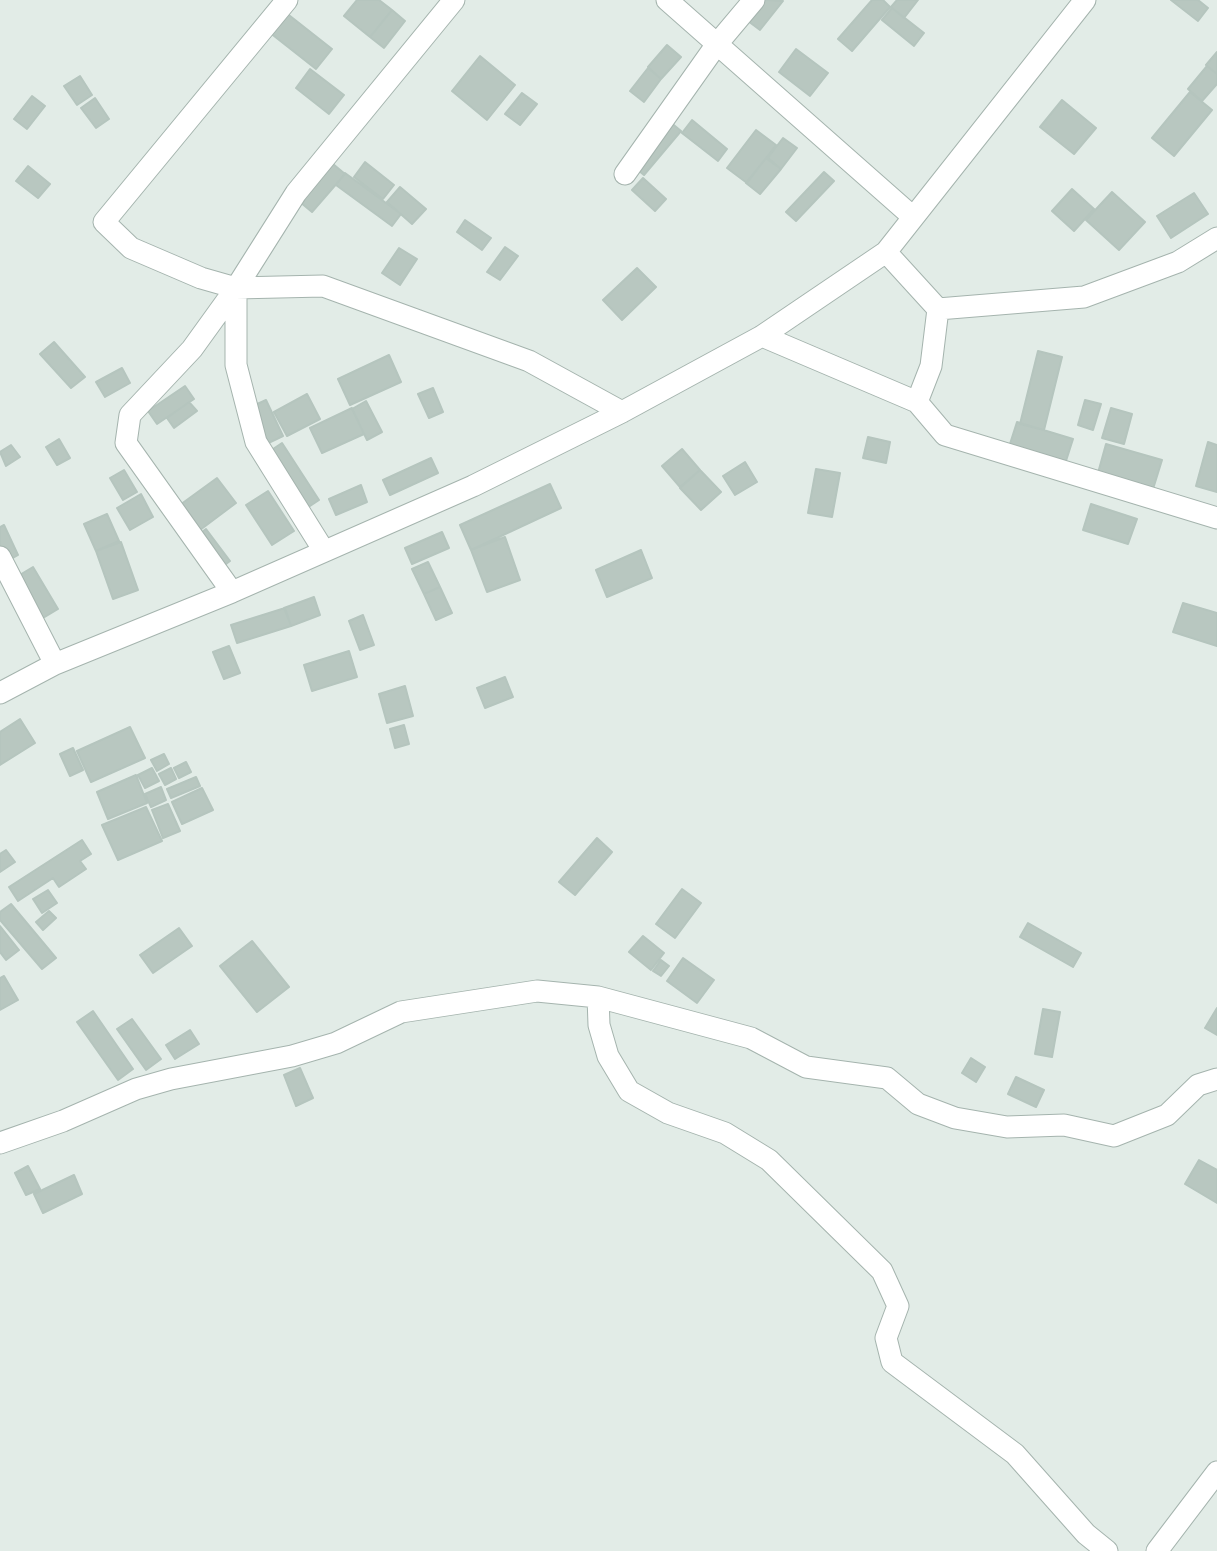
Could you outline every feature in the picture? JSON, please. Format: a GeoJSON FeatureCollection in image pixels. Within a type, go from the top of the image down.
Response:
{"type":"FeatureCollection","features":[{"type":"Feature","properties":{"kind":"street"},"geometry":{"type":"LineString","coordinates":[[287,0],[104,222],[131,248],[201,278],[236,288],[323,286],[528,361],[622,412]]}},
{"type":"Feature","properties":{"kind":"street"},"geometry":{"type":"LineString","coordinates":[[232,593],[126,443],[130,415],[192,349],[236,288],[296,193],[454,0]]}},
{"type":"Feature","properties":{"kind":"street"},"geometry":{"type":"LineString","coordinates":[[667,0],[913,217]]}},
{"type":"Feature","properties":{"kind":"street"},"geometry":{"type":"LineString","coordinates":[[625,174],[717,44],[754,0]]}},
{"type":"Feature","properties":{"kind":"street"},"geometry":{"type":"LineString","coordinates":[[0,693],[55,664],[232,593],[473,486],[622,412],[762,336],[886,251],[1085,0]]}},
{"type":"Feature","properties":{"kind":"street"},"geometry":{"type":"LineString","coordinates":[[938,309],[1084,297],[1178,262],[1217,239]]}},
{"type":"Feature","properties":{"kind":"street"},"geometry":{"type":"LineString","coordinates":[[886,251],[938,309],[931,366],[916,402]]}},
{"type":"Feature","properties":{"kind":"street"},"geometry":{"type":"LineString","coordinates":[[236,288],[236,365],[256,442],[324,551]]}},
{"type":"Feature","properties":{"kind":"street"},"geometry":{"type":"LineString","coordinates":[[762,336],[916,402],[945,435],[1217,518]]}},
{"type":"Feature","properties":{"kind":"street"},"geometry":{"type":"LineString","coordinates":[[0,557],[55,664]]}},
{"type":"Feature","properties":{"kind":"street"},"geometry":{"type":"LineString","coordinates":[[0,1143],[63,1121],[136,1089],[336,1044],[401,1012],[537,991],[598,997],[751,1038],[806,1067],[887,1078],[918,1104],[956,1118],[1007,1127],[1064,1125],[1114,1136],[1167,1115],[1198,1085],[1217,1079]]}},
{"type":"Feature","properties":{"kind":"street"},"geometry":{"type":"LineString","coordinates":[[598,997],[599,1025],[608,1056],[629,1091],[668,1113],[724,1133],[769,1160],[824,1211],[882,1270],[898,1306],[886,1338],[892,1362],[1015,1454],[1086,1534],[1107,1551]]}},
{"type":"Feature","properties":{"kind":"street"},"geometry":{"type":"LineString","coordinates":[[1157,1551],[1217,1472]]}},
{"type":"Feature","properties":{"kind":"building"},"geometry":{"type":"Polygon","coordinates":[[[357,0],[379,0],[392,10],[370,37],[344,16],[357,0]]]}},
{"type":"Feature","properties":{"kind":"building"},"geometry":{"type":"Polygon","coordinates":[[[765,0],[783,1],[760,30],[748,21],[765,0]]]}},
{"type":"Feature","properties":{"kind":"building"},"geometry":{"type":"Polygon","coordinates":[[[872,0],[883,0],[890,7],[852,51],[838,39],[872,0]]]}},
{"type":"Feature","properties":{"kind":"building"},"geometry":{"type":"Polygon","coordinates":[[[897,0],[918,0],[904,18],[891,7],[897,0]]]}},
{"type":"Feature","properties":{"kind":"building"},"geometry":{"type":"Polygon","coordinates":[[[1171,0],[1198,0],[1208,8],[1198,21],[1171,0]]]}},
{"type":"Feature","properties":{"kind":"building"},"geometry":{"type":"Polygon","coordinates":[[[892,8],[924,33],[914,46],[882,20],[892,8]]]}},
{"type":"Feature","properties":{"kind":"building"},"geometry":{"type":"Polygon","coordinates":[[[392,10],[405,21],[384,48],[370,37],[392,10]]]}},
{"type":"Feature","properties":{"kind":"building"},"geometry":{"type":"Polygon","coordinates":[[[285,12],[332,49],[316,69],[269,32],[285,12]]]}},
{"type":"Feature","properties":{"kind":"building"},"geometry":{"type":"Polygon","coordinates":[[[667,45],[681,57],[661,79],[648,67],[667,45]]]}},
{"type":"Feature","properties":{"kind":"building"},"geometry":{"type":"Polygon","coordinates":[[[796,49],[828,73],[810,96],[779,72],[796,49]]]}},
{"type":"Feature","properties":{"kind":"building"},"geometry":{"type":"Polygon","coordinates":[[[1217,52],[1217,74],[1206,65],[1217,52]]]}},
{"type":"Feature","properties":{"kind":"building"},"geometry":{"type":"Polygon","coordinates":[[[480,56],[515,85],[487,120],[452,91],[480,56]]]}},
{"type":"Feature","properties":{"kind":"building"},"geometry":{"type":"Polygon","coordinates":[[[1207,66],[1217,74],[1217,84],[1202,101],[1188,89],[1207,66]]]}},
{"type":"Feature","properties":{"kind":"building"},"geometry":{"type":"Polygon","coordinates":[[[648,68],[661,79],[644,102],[630,91],[648,68]]]}},
{"type":"Feature","properties":{"kind":"building"},"geometry":{"type":"Polygon","coordinates":[[[310,69],[344,95],[329,114],[296,88],[310,69]]]}},
{"type":"Feature","properties":{"kind":"building"},"geometry":{"type":"Polygon","coordinates":[[[80,76],[92,95],[77,105],[64,86],[80,76]]]}},
{"type":"Feature","properties":{"kind":"building"},"geometry":{"type":"Polygon","coordinates":[[[1190,92],[1212,110],[1174,156],[1152,138],[1190,92]]]}},
{"type":"Feature","properties":{"kind":"building"},"geometry":{"type":"Polygon","coordinates":[[[522,93],[537,104],[520,125],[505,114],[522,93]]]}},
{"type":"Feature","properties":{"kind":"building"},"geometry":{"type":"Polygon","coordinates":[[[32,96],[45,106],[27,129],[14,119],[32,96]]]}},
{"type":"Feature","properties":{"kind":"building"},"geometry":{"type":"Polygon","coordinates":[[[95,98],[109,119],[96,128],[81,108],[95,98]]]}},
{"type":"Feature","properties":{"kind":"building"},"geometry":{"type":"Polygon","coordinates":[[[1062,100],[1096,128],[1074,154],[1040,127],[1062,100]]]}},
{"type":"Feature","properties":{"kind":"building"},"geometry":{"type":"Polygon","coordinates":[[[692,120],[727,149],[718,161],[682,133],[692,120]]]}},
{"type":"Feature","properties":{"kind":"building"},"geometry":{"type":"Polygon","coordinates":[[[669,121],[681,131],[644,175],[632,165],[669,121]]]}},
{"type":"Feature","properties":{"kind":"building"},"geometry":{"type":"Polygon","coordinates":[[[756,130],[776,145],[747,183],[727,168],[756,130]]]}},
{"type":"Feature","properties":{"kind":"building"},"geometry":{"type":"Polygon","coordinates":[[[783,138],[797,148],[781,169],[767,159],[783,138]]]}},
{"type":"Feature","properties":{"kind":"building"},"geometry":{"type":"Polygon","coordinates":[[[767,157],[781,169],[760,194],[746,183],[767,157]]]}},
{"type":"Feature","properties":{"kind":"building"},"geometry":{"type":"Polygon","coordinates":[[[365,162],[394,185],[383,199],[354,177],[365,162]]]}},
{"type":"Feature","properties":{"kind":"building"},"geometry":{"type":"Polygon","coordinates":[[[333,164],[345,174],[312,212],[300,202],[333,164]]]}},
{"type":"Feature","properties":{"kind":"building"},"geometry":{"type":"Polygon","coordinates":[[[28,166],[50,184],[38,198],[16,181],[28,166]]]}},
{"type":"Feature","properties":{"kind":"building"},"geometry":{"type":"Polygon","coordinates":[[[824,172],[834,181],[796,221],[786,212],[824,172]]]}},
{"type":"Feature","properties":{"kind":"building"},"geometry":{"type":"Polygon","coordinates":[[[345,173],[401,214],[392,226],[336,185],[345,173]]]}},
{"type":"Feature","properties":{"kind":"building"},"geometry":{"type":"Polygon","coordinates":[[[643,178],[666,199],[655,211],[632,190],[643,178]]]}},
{"type":"Feature","properties":{"kind":"building"},"geometry":{"type":"Polygon","coordinates":[[[400,187],[426,209],[412,224],[387,202],[400,187]]]}},
{"type":"Feature","properties":{"kind":"building"},"geometry":{"type":"Polygon","coordinates":[[[1072,189],[1094,209],[1074,231],[1052,211],[1072,189]]]}},
{"type":"Feature","properties":{"kind":"building"},"geometry":{"type":"Polygon","coordinates":[[[1112,192],[1145,222],[1119,250],[1086,220],[1112,192]]]}},
{"type":"Feature","properties":{"kind":"building"},"geometry":{"type":"Polygon","coordinates":[[[1194,193],[1208,214],[1171,238],[1157,216],[1194,193]]]}},
{"type":"Feature","properties":{"kind":"building"},"geometry":{"type":"Polygon","coordinates":[[[465,220],[491,238],[482,250],[457,232],[465,220]]]}},
{"type":"Feature","properties":{"kind":"building"},"geometry":{"type":"Polygon","coordinates":[[[505,247],[518,256],[500,280],[487,272],[505,247]]]}},
{"type":"Feature","properties":{"kind":"building"},"geometry":{"type":"Polygon","coordinates":[[[399,248],[417,259],[400,285],[382,273],[399,248]]]}},
{"type":"Feature","properties":{"kind":"building"},"geometry":{"type":"Polygon","coordinates":[[[637,268],[656,287],[622,320],[603,300],[637,268]]]}},
{"type":"Feature","properties":{"kind":"building"},"geometry":{"type":"Polygon","coordinates":[[[54,342],[85,377],[71,388],[40,354],[54,342]]]}},
{"type":"Feature","properties":{"kind":"building"},"geometry":{"type":"Polygon","coordinates":[[[1038,351],[1062,357],[1044,430],[1020,424],[1038,351]]]}},
{"type":"Feature","properties":{"kind":"building"},"geometry":{"type":"Polygon","coordinates":[[[389,355],[401,382],[350,405],[338,379],[389,355]]]}},
{"type":"Feature","properties":{"kind":"building"},"geometry":{"type":"Polygon","coordinates":[[[122,368],[130,383],[105,397],[96,382],[122,368]]]}},
{"type":"Feature","properties":{"kind":"building"},"geometry":{"type":"Polygon","coordinates":[[[185,386],[194,399],[157,424],[148,411],[185,386]]]}},
{"type":"Feature","properties":{"kind":"building"},"geometry":{"type":"Polygon","coordinates":[[[433,388],[443,412],[429,418],[418,394],[433,388]]]}},
{"type":"Feature","properties":{"kind":"building"},"geometry":{"type":"Polygon","coordinates":[[[307,394],[320,419],[287,436],[274,412],[307,394]]]}},
{"type":"Feature","properties":{"kind":"building"},"geometry":{"type":"Polygon","coordinates":[[[266,400],[283,436],[260,447],[242,411],[266,400]]]}},
{"type":"Feature","properties":{"kind":"building"},"geometry":{"type":"Polygon","coordinates":[[[1085,400],[1101,404],[1093,430],[1078,425],[1085,400]]]}},
{"type":"Feature","properties":{"kind":"building"},"geometry":{"type":"Polygon","coordinates":[[[366,401],[382,432],[367,440],[352,409],[366,401]]]}},
{"type":"Feature","properties":{"kind":"building"},"geometry":{"type":"Polygon","coordinates":[[[189,402],[197,411],[174,428],[167,418],[189,402]]]}},
{"type":"Feature","properties":{"kind":"building"},"geometry":{"type":"Polygon","coordinates":[[[352,408],[364,434],[322,453],[310,428],[352,408]]]}},
{"type":"Feature","properties":{"kind":"building"},"geometry":{"type":"Polygon","coordinates":[[[1111,408],[1132,414],[1124,444],[1102,438],[1111,408]]]}},
{"type":"Feature","properties":{"kind":"building"},"geometry":{"type":"Polygon","coordinates":[[[1017,422],[1073,439],[1065,464],[1009,447],[1017,422]]]}},
{"type":"Feature","properties":{"kind":"building"},"geometry":{"type":"Polygon","coordinates":[[[868,437],[890,442],[886,463],[863,458],[868,437]]]}},
{"type":"Feature","properties":{"kind":"building"},"geometry":{"type":"Polygon","coordinates":[[[59,439],[70,458],[57,465],[46,447],[59,439]]]}},
{"type":"Feature","properties":{"kind":"building"},"geometry":{"type":"Polygon","coordinates":[[[1208,442],[1217,445],[1217,492],[1196,486],[1208,442]]]}},
{"type":"Feature","properties":{"kind":"building"},"geometry":{"type":"Polygon","coordinates":[[[282,443],[319,500],[298,514],[261,457],[282,443]]]}},
{"type":"Feature","properties":{"kind":"building"},"geometry":{"type":"Polygon","coordinates":[[[1106,444],[1162,460],[1153,489],[1098,473],[1106,444]]]}},
{"type":"Feature","properties":{"kind":"building"},"geometry":{"type":"Polygon","coordinates":[[[11,445],[20,457],[6,466],[0,452],[11,445]]]}},
{"type":"Feature","properties":{"kind":"building"},"geometry":{"type":"Polygon","coordinates":[[[682,449],[700,470],[680,487],[662,466],[682,449]]]}},
{"type":"Feature","properties":{"kind":"building"},"geometry":{"type":"Polygon","coordinates":[[[431,458],[438,473],[390,495],[383,480],[431,458]]]}},
{"type":"Feature","properties":{"kind":"building"},"geometry":{"type":"Polygon","coordinates":[[[745,462],[757,482],[735,495],[723,476],[745,462]]]}},
{"type":"Feature","properties":{"kind":"building"},"geometry":{"type":"Polygon","coordinates":[[[816,469],[840,473],[832,517],[808,513],[816,469]]]}},
{"type":"Feature","properties":{"kind":"building"},"geometry":{"type":"Polygon","coordinates":[[[124,470],[137,492],[123,500],[110,478],[124,470]]]}},
{"type":"Feature","properties":{"kind":"building"},"geometry":{"type":"Polygon","coordinates":[[[700,470],[721,492],[701,510],[680,488],[700,470]]]}},
{"type":"Feature","properties":{"kind":"building"},"geometry":{"type":"Polygon","coordinates":[[[217,478],[236,503],[192,536],[173,510],[217,478]]]}},
{"type":"Feature","properties":{"kind":"building"},"geometry":{"type":"Polygon","coordinates":[[[550,484],[561,508],[471,550],[460,525],[550,484]]]}},
{"type":"Feature","properties":{"kind":"building"},"geometry":{"type":"Polygon","coordinates":[[[361,485],[367,502],[336,515],[329,499],[361,485]]]}},
{"type":"Feature","properties":{"kind":"building"},"geometry":{"type":"Polygon","coordinates":[[[268,491],[294,531],[272,545],[246,505],[268,491]]]}},
{"type":"Feature","properties":{"kind":"building"},"geometry":{"type":"Polygon","coordinates":[[[141,494],[153,517],[130,530],[117,508],[141,494]]]}},
{"type":"Feature","properties":{"kind":"building"},"geometry":{"type":"Polygon","coordinates":[[[1091,504],[1137,519],[1128,544],[1083,530],[1091,504]]]}},
{"type":"Feature","properties":{"kind":"building"},"geometry":{"type":"Polygon","coordinates":[[[107,514],[119,541],[96,551],[84,524],[107,514]]]}},
{"type":"Feature","properties":{"kind":"building"},"geometry":{"type":"Polygon","coordinates":[[[4,525],[18,555],[6,562],[0,551],[0,527],[4,525]]]}},
{"type":"Feature","properties":{"kind":"building"},"geometry":{"type":"Polygon","coordinates":[[[206,529],[230,561],[218,570],[194,538],[206,529]]]}},
{"type":"Feature","properties":{"kind":"building"},"geometry":{"type":"Polygon","coordinates":[[[442,532],[449,548],[412,564],[405,548],[442,532]]]}},
{"type":"Feature","properties":{"kind":"building"},"geometry":{"type":"Polygon","coordinates":[[[505,537],[520,580],[487,592],[471,550],[505,537]]]}},
{"type":"Feature","properties":{"kind":"building"},"geometry":{"type":"Polygon","coordinates":[[[121,542],[138,590],[113,599],[96,551],[121,542]]]}},
{"type":"Feature","properties":{"kind":"building"},"geometry":{"type":"Polygon","coordinates":[[[641,550],[652,578],[607,597],[596,570],[641,550]]]}},
{"type":"Feature","properties":{"kind":"building"},"geometry":{"type":"Polygon","coordinates":[[[428,562],[440,587],[424,594],[412,569],[428,562]]]}},
{"type":"Feature","properties":{"kind":"building"},"geometry":{"type":"Polygon","coordinates":[[[33,567],[58,609],[38,621],[13,579],[33,567]]]}},
{"type":"Feature","properties":{"kind":"building"},"geometry":{"type":"Polygon","coordinates":[[[440,587],[452,613],[436,620],[424,594],[440,587]]]}},
{"type":"Feature","properties":{"kind":"building"},"geometry":{"type":"Polygon","coordinates":[[[314,597],[320,615],[291,626],[284,608],[314,597]]]}},
{"type":"Feature","properties":{"kind":"building"},"geometry":{"type":"Polygon","coordinates":[[[1183,603],[1217,613],[1217,646],[1173,632],[1183,603]]]}},
{"type":"Feature","properties":{"kind":"building"},"geometry":{"type":"Polygon","coordinates":[[[285,608],[291,626],[237,643],[231,625],[285,608]]]}},
{"type":"Feature","properties":{"kind":"building"},"geometry":{"type":"Polygon","coordinates":[[[363,615],[374,645],[360,650],[349,621],[363,615]]]}},
{"type":"Feature","properties":{"kind":"building"},"geometry":{"type":"Polygon","coordinates":[[[229,646],[240,673],[224,679],[213,652],[229,646]]]}},
{"type":"Feature","properties":{"kind":"building"},"geometry":{"type":"Polygon","coordinates":[[[349,651],[357,677],[312,691],[304,665],[349,651]]]}},
{"type":"Feature","properties":{"kind":"building"},"geometry":{"type":"Polygon","coordinates":[[[505,677],[513,697],[485,708],[477,688],[505,677]]]}},
{"type":"Feature","properties":{"kind":"building"},"geometry":{"type":"Polygon","coordinates":[[[405,686],[413,716],[387,723],[379,694],[405,686]]]}},
{"type":"Feature","properties":{"kind":"building"},"geometry":{"type":"Polygon","coordinates":[[[20,719],[35,743],[0,765],[0,732],[20,719]]]}},
{"type":"Feature","properties":{"kind":"building"},"geometry":{"type":"Polygon","coordinates":[[[404,725],[409,744],[395,748],[390,729],[404,725]]]}},
{"type":"Feature","properties":{"kind":"building"},"geometry":{"type":"Polygon","coordinates":[[[130,727],[145,758],[91,782],[77,751],[130,727]]]}},
{"type":"Feature","properties":{"kind":"building"},"geometry":{"type":"Polygon","coordinates":[[[73,748],[83,770],[70,776],[60,754],[73,748]]]}},
{"type":"Feature","properties":{"kind":"building"},"geometry":{"type":"Polygon","coordinates":[[[164,754],[169,764],[157,771],[151,760],[164,754]]]}},
{"type":"Feature","properties":{"kind":"building"},"geometry":{"type":"Polygon","coordinates":[[[186,762],[191,772],[179,778],[174,768],[186,762]]]}},
{"type":"Feature","properties":{"kind":"building"},"geometry":{"type":"Polygon","coordinates":[[[152,768],[159,781],[145,788],[138,775],[152,768]]]}},
{"type":"Feature","properties":{"kind":"building"},"geometry":{"type":"Polygon","coordinates":[[[171,768],[176,779],[165,785],[159,774],[171,768]]]}},
{"type":"Feature","properties":{"kind":"building"},"geometry":{"type":"Polygon","coordinates":[[[136,775],[147,803],[108,819],[97,792],[136,775]]]}},
{"type":"Feature","properties":{"kind":"building"},"geometry":{"type":"Polygon","coordinates":[[[196,777],[200,786],[171,798],[167,789],[196,777]]]}},
{"type":"Feature","properties":{"kind":"building"},"geometry":{"type":"Polygon","coordinates":[[[161,787],[166,800],[151,807],[145,794],[161,787]]]}},
{"type":"Feature","properties":{"kind":"building"},"geometry":{"type":"Polygon","coordinates":[[[202,788],[213,810],[182,824],[172,802],[202,788]]]}},
{"type":"Feature","properties":{"kind":"building"},"geometry":{"type":"Polygon","coordinates":[[[168,804],[180,831],[163,838],[152,810],[168,804]]]}},
{"type":"Feature","properties":{"kind":"building"},"geometry":{"type":"Polygon","coordinates":[[[146,807],[162,841],[118,860],[102,825],[146,807]]]}},
{"type":"Feature","properties":{"kind":"building"},"geometry":{"type":"Polygon","coordinates":[[[597,838],[612,852],[575,895],[559,882],[597,838]]]}},
{"type":"Feature","properties":{"kind":"building"},"geometry":{"type":"Polygon","coordinates":[[[82,840],[91,854],[80,861],[86,869],[59,887],[53,878],[18,901],[9,887],[82,840]]]}},
{"type":"Feature","properties":{"kind":"building"},"geometry":{"type":"Polygon","coordinates":[[[6,850],[15,862],[0,872],[0,854],[6,850]]]}},
{"type":"Feature","properties":{"kind":"building"},"geometry":{"type":"Polygon","coordinates":[[[682,889],[701,903],[675,938],[656,924],[682,889]]]}},
{"type":"Feature","properties":{"kind":"building"},"geometry":{"type":"Polygon","coordinates":[[[48,890],[57,903],[42,913],[33,899],[48,890]]]}},
{"type":"Feature","properties":{"kind":"building"},"geometry":{"type":"Polygon","coordinates":[[[11,904],[56,958],[42,969],[0,920],[0,912],[11,904]]]}},
{"type":"Feature","properties":{"kind":"building"},"geometry":{"type":"Polygon","coordinates":[[[49,911],[56,918],[43,930],[36,922],[49,911]]]}},
{"type":"Feature","properties":{"kind":"building"},"geometry":{"type":"Polygon","coordinates":[[[1028,923],[1081,953],[1073,967],[1020,937],[1028,923]]]}},
{"type":"Feature","properties":{"kind":"building"},"geometry":{"type":"Polygon","coordinates":[[[0,926],[19,950],[6,960],[0,952],[0,926]]]}},
{"type":"Feature","properties":{"kind":"building"},"geometry":{"type":"Polygon","coordinates":[[[179,928],[192,946],[153,973],[140,955],[179,928]]]}},
{"type":"Feature","properties":{"kind":"building"},"geometry":{"type":"Polygon","coordinates":[[[643,936],[664,953],[651,970],[629,952],[643,936]]]}},
{"type":"Feature","properties":{"kind":"building"},"geometry":{"type":"Polygon","coordinates":[[[252,941],[289,987],[257,1012],[220,966],[252,941]]]}},
{"type":"Feature","properties":{"kind":"building"},"geometry":{"type":"Polygon","coordinates":[[[683,958],[714,980],[697,1003],[667,981],[683,958]]]}},
{"type":"Feature","properties":{"kind":"building"},"geometry":{"type":"Polygon","coordinates":[[[661,960],[669,966],[661,976],[653,971],[661,960]]]}},
{"type":"Feature","properties":{"kind":"building"},"geometry":{"type":"Polygon","coordinates":[[[4,976],[18,1000],[0,1010],[0,978],[4,976]]]}},
{"type":"Feature","properties":{"kind":"building"},"geometry":{"type":"Polygon","coordinates":[[[1217,1008],[1217,1035],[1205,1028],[1217,1008]]]}},
{"type":"Feature","properties":{"kind":"building"},"geometry":{"type":"Polygon","coordinates":[[[1043,1009],[1060,1012],[1052,1057],[1035,1054],[1043,1009]]]}},
{"type":"Feature","properties":{"kind":"building"},"geometry":{"type":"Polygon","coordinates":[[[93,1011],[133,1069],[118,1080],[77,1022],[93,1011]]]}},
{"type":"Feature","properties":{"kind":"building"},"geometry":{"type":"Polygon","coordinates":[[[132,1019],[161,1059],[146,1070],[117,1029],[132,1019]]]}},
{"type":"Feature","properties":{"kind":"building"},"geometry":{"type":"Polygon","coordinates":[[[190,1030],[199,1044],[175,1059],[166,1045],[190,1030]]]}},
{"type":"Feature","properties":{"kind":"building"},"geometry":{"type":"Polygon","coordinates":[[[971,1058],[985,1067],[976,1082],[962,1073],[971,1058]]]}},
{"type":"Feature","properties":{"kind":"building"},"geometry":{"type":"Polygon","coordinates":[[[300,1068],[313,1098],[296,1106],[284,1075],[300,1068]]]}},
{"type":"Feature","properties":{"kind":"building"},"geometry":{"type":"Polygon","coordinates":[[[1016,1077],[1044,1090],[1036,1107],[1008,1094],[1016,1077]]]}},
{"type":"Feature","properties":{"kind":"building"},"geometry":{"type":"Polygon","coordinates":[[[1199,1160],[1217,1170],[1217,1203],[1185,1184],[1199,1160]]]}},
{"type":"Feature","properties":{"kind":"building"},"geometry":{"type":"Polygon","coordinates":[[[28,1166],[40,1189],[26,1195],[15,1173],[28,1166]]]}},
{"type":"Feature","properties":{"kind":"building"},"geometry":{"type":"Polygon","coordinates":[[[74,1175],[82,1194],[43,1213],[34,1194],[74,1175]]]}}]}
